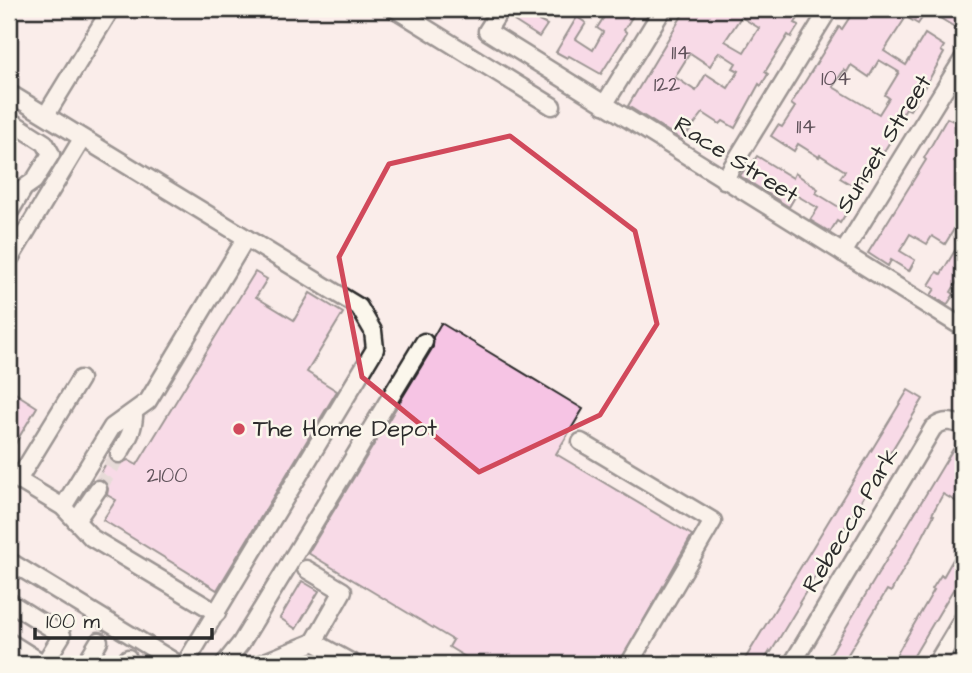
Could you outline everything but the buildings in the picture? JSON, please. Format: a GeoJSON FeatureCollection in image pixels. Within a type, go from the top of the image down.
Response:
{"type":"FeatureCollection","features":[{"type":"Feature","properties":{"kind":"street"},"geometry":{"type":"LineString","coordinates":[[46,115],[111,9]]}},
{"type":"Feature","properties":{"kind":"street"},"geometry":{"type":"LineString","coordinates":[[396,9],[552,106]]}},
{"type":"Feature","properties":{"kind":"street","name":"Race Street"},"geometry":{"type":"LineString","coordinates":[[501,9],[487,31],[724,180],[963,325]]}},
{"type":"Feature","properties":{"kind":"street"},"geometry":{"type":"LineString","coordinates":[[604,105],[663,9]]}},
{"type":"Feature","properties":{"kind":"street"},"geometry":{"type":"LineString","coordinates":[[724,180],[829,9]]}},
{"type":"Feature","properties":{"kind":"street","name":"Sunset Street"},"geometry":{"type":"LineString","coordinates":[[843,253],[963,59]]}},
{"type":"Feature","properties":{"kind":"street"},"geometry":{"type":"LineString","coordinates":[[9,93],[359,307],[373,331],[375,349],[185,664]]}},
{"type":"Feature","properties":{"kind":"street"},"geometry":{"type":"LineString","coordinates":[[9,120],[38,138],[51,154],[34,181],[24,188],[9,213]]}},
{"type":"Feature","properties":{"kind":"street"},"geometry":{"type":"LineString","coordinates":[[9,260],[82,138]]}},
{"type":"Feature","properties":{"kind":"street"},"geometry":{"type":"LineString","coordinates":[[9,221],[26,231]]}},
{"type":"Feature","properties":{"kind":"street"},"geometry":{"type":"LineString","coordinates":[[63,507],[112,427],[148,401],[247,238]]}},
{"type":"Feature","properties":{"kind":"street"},"geometry":{"type":"LineString","coordinates":[[224,664],[240,643],[424,342]]}},
{"type":"Feature","properties":{"kind":"street"},"geometry":{"type":"LineString","coordinates":[[80,379],[18,480],[63,507],[92,538],[217,613]]}},
{"type":"Feature","properties":{"kind":"street"},"geometry":{"type":"LineString","coordinates":[[119,454],[132,429],[134,412]]}},
{"type":"Feature","properties":{"kind":"street","name":"Rebecca Park"},"geometry":{"type":"LineString","coordinates":[[792,664],[933,428],[946,421],[963,427]]}},
{"type":"Feature","properties":{"kind":"street"},"geometry":{"type":"LineString","coordinates":[[580,442],[713,521],[629,664]]}},
{"type":"Feature","properties":{"kind":"street"},"geometry":{"type":"LineString","coordinates":[[76,521],[98,489]]}},
{"type":"Feature","properties":{"kind":"street"},"geometry":{"type":"LineString","coordinates":[[9,561],[178,664]]}},
{"type":"Feature","properties":{"kind":"street"},"geometry":{"type":"LineString","coordinates":[[260,664],[314,642],[343,591],[306,569]]}},
{"type":"Feature","properties":{"kind":"street"},"geometry":{"type":"LineString","coordinates":[[9,602],[62,635],[44,664],[9,642]]}},
{"type":"Feature","properties":{"kind":"street"},"geometry":{"type":"LineString","coordinates":[[936,664],[963,619]]}},
{"type":"Feature","properties":{"kind":"street"},"geometry":{"type":"LineString","coordinates":[[85,664],[99,642]]}},
{"type":"Feature","properties":{"kind":"street"},"geometry":{"type":"LineString","coordinates":[[314,642],[354,664]]}},
{"type":"Feature","properties":{"kind":"highlighted area"},"geometry":{"type":"Polygon","coordinates":[[[510,136],[635,231],[657,324],[600,415],[479,472],[362,377],[339,257],[389,164],[510,136]]]}},
{"type":"Feature","properties":{"kind":"tunnel"},"geometry":{"type":"LineString","coordinates":[[98,489],[119,454]]}},
{"type":"Feature","properties":{"kind":"place","name":"The Home Depot"},"geometry":{"type":"Point","coordinates":[239,429]}}]}
